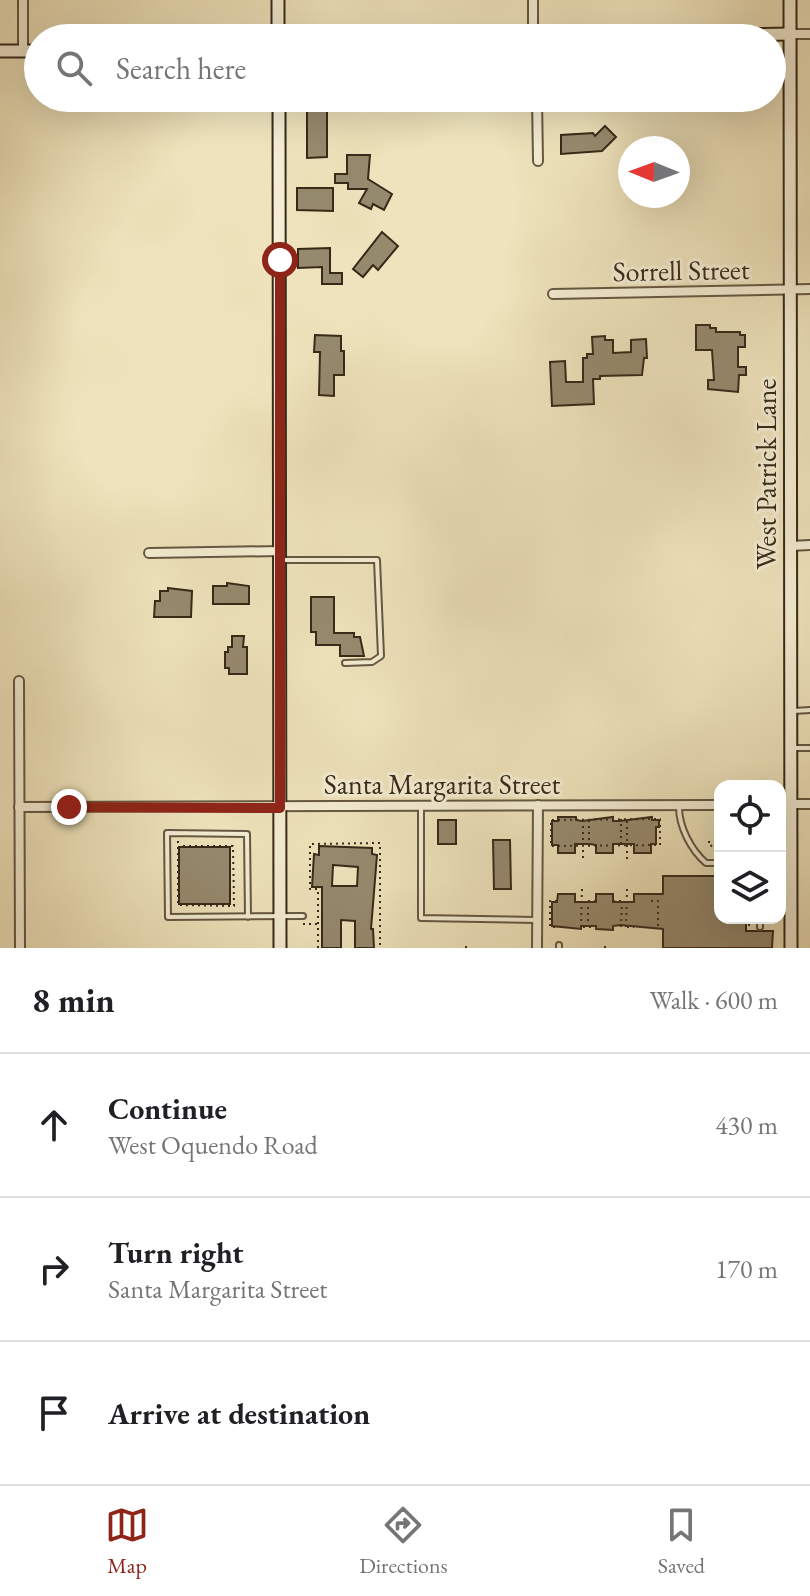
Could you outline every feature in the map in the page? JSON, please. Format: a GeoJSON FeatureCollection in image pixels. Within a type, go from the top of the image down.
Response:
{"type":"FeatureCollection","features":[{"type":"Feature","properties":{"kind":"street"},"geometry":{"type":"LineString","coordinates":[[0,51],[23,51],[23,0]]}},
{"type":"Feature","properties":{"kind":"street"},"geometry":{"type":"LineString","coordinates":[[278,0],[278,24]]}},
{"type":"Feature","properties":{"kind":"street"},"geometry":{"type":"LineString","coordinates":[[533,0],[533,24]]}},
{"type":"Feature","properties":{"kind":"street","name":"West Patrick Lane"},"geometry":{"type":"LineString","coordinates":[[786,793],[790,748],[790,0]]}},
{"type":"Feature","properties":{"kind":"street"},"geometry":{"type":"LineString","coordinates":[[786,34],[810,34]]}},
{"type":"Feature","properties":{"kind":"street"},"geometry":{"type":"LineString","coordinates":[[279,112],[280,948]]}},
{"type":"Feature","properties":{"kind":"street"},"geometry":{"type":"LineString","coordinates":[[537,112],[538,161]]}},
{"type":"Feature","properties":{"kind":"street","name":"Sorrell Street"},"geometry":{"type":"LineString","coordinates":[[553,294],[810,289]]}},
{"type":"Feature","properties":{"kind":"street"},"geometry":{"type":"LineString","coordinates":[[790,546],[810,545]]}},
{"type":"Feature","properties":{"kind":"street"},"geometry":{"type":"LineString","coordinates":[[149,553],[280,556]]}},
{"type":"Feature","properties":{"kind":"street"},"geometry":{"type":"LineString","coordinates":[[19,681],[20,948]]}},
{"type":"Feature","properties":{"kind":"street"},"geometry":{"type":"LineString","coordinates":[[786,804],[810,804]]}},
{"type":"Feature","properties":{"kind":"street"},"geometry":{"type":"LineString","coordinates":[[537,948],[538,805]]}},
{"type":"Feature","properties":{"kind":"street","name":"Santa Margarita Street"},"geometry":{"type":"LineString","coordinates":[[19,807],[714,805]]}},
{"type":"Feature","properties":{"kind":"street","name":"West Patrick Lane"},"geometry":{"type":"LineString","coordinates":[[786,876],[791,948]]}},
{"type":"Feature","properties":{"kind":"lane"},"geometry":{"type":"LineString","coordinates":[[280,556],[377,560],[381,656],[372,662],[345,663]]}},
{"type":"Feature","properties":{"kind":"lane"},"geometry":{"type":"LineString","coordinates":[[790,711],[810,710]]}},
{"type":"Feature","properties":{"kind":"lane"},"geometry":{"type":"LineString","coordinates":[[790,748],[810,748]]}},
{"type":"Feature","properties":{"kind":"lane"},"geometry":{"type":"LineString","coordinates":[[679,805],[679,821],[698,856],[706,863],[714,863]]}},
{"type":"Feature","properties":{"kind":"lane"},"geometry":{"type":"LineString","coordinates":[[421,806],[421,918],[537,920]]}},
{"type":"Feature","properties":{"kind":"lane"},"geometry":{"type":"LineString","coordinates":[[248,917],[247,834],[167,833],[168,917],[248,917],[280,917],[303,916]]}},
{"type":"Feature","properties":{"kind":"path"},"geometry":{"type":"LineString","coordinates":[[621,819],[621,845]]}},
{"type":"Feature","properties":{"kind":"path"},"geometry":{"type":"LineString","coordinates":[[621,819],[660,819],[660,845],[551,846],[551,820],[621,819]]}},
{"type":"Feature","properties":{"kind":"path"},"geometry":{"type":"LineString","coordinates":[[627,819],[627,860]]}},
{"type":"Feature","properties":{"kind":"path"},"geometry":{"type":"LineString","coordinates":[[583,820],[583,859]]}},
{"type":"Feature","properties":{"kind":"path"},"geometry":{"type":"LineString","coordinates":[[589,820],[589,846]]}},
{"type":"Feature","properties":{"kind":"path"},"geometry":{"type":"LineString","coordinates":[[318,948],[318,889],[310,889],[310,844],[380,843],[380,948]]}},
{"type":"Feature","properties":{"kind":"path"},"geometry":{"type":"LineString","coordinates":[[179,846],[233,846],[234,906],[178,905],[179,846]]}},
{"type":"Feature","properties":{"kind":"path"},"geometry":{"type":"LineString","coordinates":[[582,889],[582,927],[596,927]]}},
{"type":"Feature","properties":{"kind":"path"},"geometry":{"type":"LineString","coordinates":[[626,927],[627,889]]}},
{"type":"Feature","properties":{"kind":"path"},"geometry":{"type":"LineString","coordinates":[[557,901],[550,901],[550,927],[558,927]]}},
{"type":"Feature","properties":{"kind":"path"},"geometry":{"type":"LineString","coordinates":[[575,901],[596,901]]}},
{"type":"Feature","properties":{"kind":"path"},"geometry":{"type":"LineString","coordinates":[[588,901],[588,927]]}},
{"type":"Feature","properties":{"kind":"path"},"geometry":{"type":"LineString","coordinates":[[613,901],[634,901]]}},
{"type":"Feature","properties":{"kind":"path"},"geometry":{"type":"LineString","coordinates":[[621,927],[622,901]]}},
{"type":"Feature","properties":{"kind":"path"},"geometry":{"type":"LineString","coordinates":[[651,901],[658,901],[658,927]]}},
{"type":"Feature","properties":{"kind":"path"},"geometry":{"type":"LineString","coordinates":[[303,924],[318,924]]}},
{"type":"Feature","properties":{"kind":"path"},"geometry":{"type":"LineString","coordinates":[[749,924],[749,929]]}},
{"type":"Feature","properties":{"kind":"path"},"geometry":{"type":"LineString","coordinates":[[613,927],[634,927]]}},
{"type":"Feature","properties":{"kind":"path"},"geometry":{"type":"LineString","coordinates":[[466,943],[466,948]]}},
{"type":"Feature","properties":{"kind":"building"},"geometry":{"type":"Polygon","coordinates":[[[307,112],[327,112],[327,157],[307,158],[307,112]]]}},
{"type":"Feature","properties":{"kind":"building"},"geometry":{"type":"Polygon","coordinates":[[[605,126],[616,137],[602,151],[561,154],[561,135],[593,133],[595,136],[605,126]]]}},
{"type":"Feature","properties":{"kind":"building"},"geometry":{"type":"Polygon","coordinates":[[[347,155],[370,155],[368,179],[392,194],[384,210],[373,204],[371,209],[359,203],[367,189],[348,189],[348,183],[335,183],[335,174],[347,174],[347,155]]]}},
{"type":"Feature","properties":{"kind":"building"},"geometry":{"type":"Polygon","coordinates":[[[297,188],[333,188],[333,211],[297,210],[297,188]]]}},
{"type":"Feature","properties":{"kind":"building"},"geometry":{"type":"Polygon","coordinates":[[[382,232],[398,246],[378,270],[373,265],[363,277],[353,269],[382,232]]]}},
{"type":"Feature","properties":{"kind":"building"},"geometry":{"type":"Polygon","coordinates":[[[330,248],[330,273],[342,273],[342,284],[322,284],[322,267],[298,268],[298,249],[330,248]]]}},
{"type":"Feature","properties":{"kind":"building"},"geometry":{"type":"Polygon","coordinates":[[[696,325],[710,325],[710,328],[716,328],[716,332],[740,332],[740,335],[745,335],[745,347],[738,347],[738,367],[746,367],[746,375],[739,375],[738,392],[708,389],[708,380],[714,380],[712,350],[696,350],[696,325]]]}},
{"type":"Feature","properties":{"kind":"building"},"geometry":{"type":"Polygon","coordinates":[[[315,335],[341,336],[344,375],[334,375],[334,396],[319,395],[320,352],[314,352],[315,335]]]}},
{"type":"Feature","properties":{"kind":"building"},"geometry":{"type":"Polygon","coordinates":[[[605,336],[605,340],[613,340],[613,353],[631,352],[631,340],[646,339],[647,358],[644,358],[642,375],[600,376],[600,379],[593,379],[594,404],[552,406],[550,362],[565,361],[566,382],[583,382],[583,358],[593,354],[592,337],[605,336]]]}},
{"type":"Feature","properties":{"kind":"building"},"geometry":{"type":"Polygon","coordinates":[[[227,583],[249,586],[249,604],[213,604],[213,586],[227,586],[227,583]]]}},
{"type":"Feature","properties":{"kind":"building"},"geometry":{"type":"Polygon","coordinates":[[[168,588],[192,591],[191,617],[154,617],[155,601],[160,601],[160,591],[168,591],[168,588]]]}},
{"type":"Feature","properties":{"kind":"building"},"geometry":{"type":"Polygon","coordinates":[[[311,597],[334,597],[334,633],[354,633],[354,637],[360,637],[364,656],[340,656],[340,645],[316,645],[316,632],[311,632],[311,597]]]}},
{"type":"Feature","properties":{"kind":"building"},"geometry":{"type":"Polygon","coordinates":[[[232,636],[244,636],[247,674],[229,674],[229,668],[225,668],[225,652],[232,647],[232,636]]]}},
{"type":"Feature","properties":{"kind":"building"},"geometry":{"type":"Polygon","coordinates":[[[558,817],[576,817],[576,820],[582,821],[613,817],[613,821],[620,821],[652,817],[652,820],[659,820],[656,844],[651,844],[651,853],[634,853],[634,844],[613,844],[613,853],[596,853],[596,845],[575,844],[575,853],[558,853],[558,845],[552,845],[552,821],[558,821],[558,817]]]}},
{"type":"Feature","properties":{"kind":"building"},"geometry":{"type":"Polygon","coordinates":[[[438,820],[456,820],[456,844],[438,844],[438,820]]]}},
{"type":"Feature","properties":{"kind":"building"},"geometry":{"type":"Polygon","coordinates":[[[493,840],[510,840],[511,889],[494,889],[493,840]]]}},
{"type":"Feature","properties":{"kind":"building"},"geometry":{"type":"Polygon","coordinates":[[[319,846],[372,848],[372,854],[377,855],[371,929],[374,948],[355,948],[355,921],[341,920],[341,948],[322,948],[322,887],[312,887],[314,854],[319,855],[319,846]],[[333,865],[332,886],[357,886],[358,867],[333,865]]]}},
{"type":"Feature","properties":{"kind":"building"},"geometry":{"type":"Polygon","coordinates":[[[179,847],[230,847],[230,904],[179,904],[179,847]]]}},
{"type":"Feature","properties":{"kind":"building"},"geometry":{"type":"Polygon","coordinates":[[[663,876],[714,876],[714,924],[746,924],[746,931],[773,931],[772,948],[663,948],[663,929],[620,925],[613,926],[613,930],[596,929],[596,926],[581,926],[581,929],[552,926],[552,902],[557,902],[558,894],[575,894],[575,902],[596,902],[596,894],[613,894],[613,902],[634,902],[634,894],[663,894],[663,876]]]}},
{"type":"Feature","properties":{"kind":"route"},"geometry":{"type":"LineString","coordinates":[[69,807],[280,808],[280,260]]}}]}
